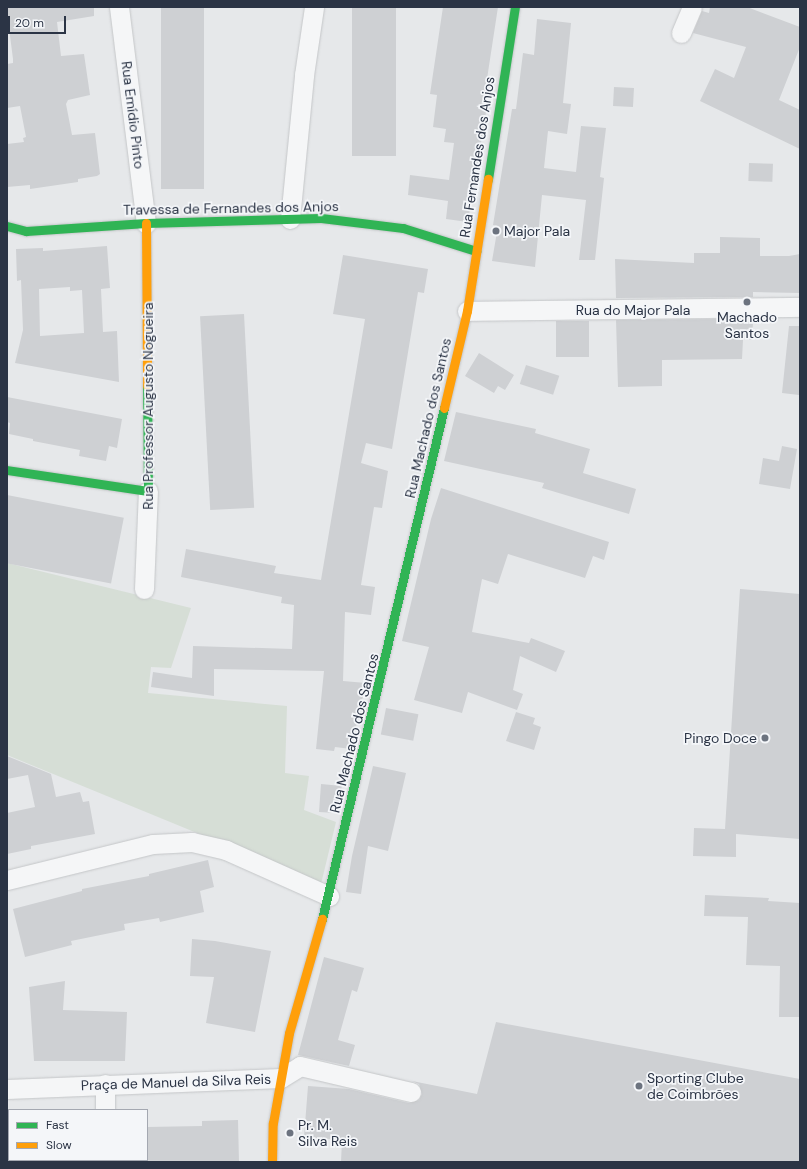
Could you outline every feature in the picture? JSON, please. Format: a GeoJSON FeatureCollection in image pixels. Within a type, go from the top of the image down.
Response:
{"type":"FeatureCollection","features":[{"type":"Feature","properties":{"kind":"street","name":"Rua Emídio Pinto"},"geometry":{"type":"LineString","coordinates":[[119,7],[146,222]]}},
{"type":"Feature","properties":{"kind":"street"},"geometry":{"type":"LineString","coordinates":[[290,219],[304,75],[314,7]]}},
{"type":"Feature","properties":{"kind":"street","name":"Rua Fernandes dos Anjos"},"geometry":{"type":"LineString","coordinates":[[467,311],[515,7]]}},
{"type":"Feature","properties":{"kind":"street"},"geometry":{"type":"LineString","coordinates":[[680,33],[692,7]]}},
{"type":"Feature","properties":{"kind":"street","name":"Travessa de Fernandes dos Anjos"},"geometry":{"type":"LineString","coordinates":[[7,226],[26,231],[146,222],[290,219],[362,221],[403,228],[476,251]]}},
{"type":"Feature","properties":{"kind":"street","name":"Rua Professor Augusto Nogueira"},"geometry":{"type":"LineString","coordinates":[[144,589],[148,491],[146,222]]}},
{"type":"Feature","properties":{"kind":"street","name":"Rua do Major Pala"},"geometry":{"type":"LineString","coordinates":[[467,311],[800,308]]}},
{"type":"Feature","properties":{"kind":"street","name":"Rua Machado dos Santos"},"geometry":{"type":"LineString","coordinates":[[272,1162],[274,1123],[289,1033],[329,896],[467,311]]}},
{"type":"Feature","properties":{"kind":"street"},"geometry":{"type":"LineString","coordinates":[[7,470],[148,491]]}},
{"type":"Feature","properties":{"kind":"street"},"geometry":{"type":"LineString","coordinates":[[7,880],[153,844],[192,842],[226,850],[329,896]]}},
{"type":"Feature","properties":{"kind":"street","name":"Praça de Manuel da Silva Reis"},"geometry":{"type":"LineString","coordinates":[[7,1089],[281,1078],[300,1066],[411,1092]]}},
{"type":"Feature","properties":{"kind":"street"},"geometry":{"type":"LineString","coordinates":[[105,1084],[106,1109]]}},
{"type":"Feature","properties":{"kind":"shaded area"},"geometry":{"type":"Polygon","coordinates":[[[7,563],[191,608],[171,668],[151,667],[148,693],[287,706],[285,773],[309,776],[304,810],[336,822],[321,884],[7,755],[7,563]]]}},
{"type":"Feature","properties":{"kind":"building"},"geometry":{"type":"Polygon","coordinates":[[[7,7],[94,7],[94,16],[57,22],[61,56],[84,54],[90,95],[68,100],[66,104],[72,135],[95,133],[100,174],[97,176],[78,179],[78,182],[30,189],[30,185],[7,187],[7,144],[24,142],[23,138],[26,137],[20,106],[7,108],[7,64],[13,63],[13,59],[9,28],[7,29],[7,7]]]}},
{"type":"Feature","properties":{"kind":"building"},"geometry":{"type":"Polygon","coordinates":[[[161,7],[204,7],[204,189],[161,189],[161,7]]]}},
{"type":"Feature","properties":{"kind":"building"},"geometry":{"type":"Polygon","coordinates":[[[352,7],[396,7],[396,156],[352,156],[352,7]]]}},
{"type":"Feature","properties":{"kind":"building"},"geometry":{"type":"Polygon","coordinates":[[[443,7],[498,7],[483,105],[487,106],[468,222],[446,219],[448,201],[408,195],[410,175],[449,180],[454,143],[444,142],[446,129],[433,127],[437,95],[430,94],[443,7]]]}},
{"type":"Feature","properties":{"kind":"building"},"geometry":{"type":"Polygon","coordinates":[[[710,7],[747,7],[800,27],[800,47],[779,100],[800,110],[800,149],[700,101],[715,69],[734,78],[746,47],[693,33],[702,11],[709,13],[710,7]]]}},
{"type":"Feature","properties":{"kind":"building"},"geometry":{"type":"Polygon","coordinates":[[[537,19],[571,23],[563,103],[571,104],[567,134],[548,131],[544,168],[576,172],[581,126],[606,128],[600,177],[604,178],[595,260],[579,260],[586,200],[542,195],[535,267],[492,261],[498,226],[493,225],[512,109],[516,109],[523,53],[534,55],[537,19]]]}},
{"type":"Feature","properties":{"kind":"building"},"geometry":{"type":"Polygon","coordinates":[[[614,87],[634,88],[633,107],[613,106],[614,87]]]}},
{"type":"Feature","properties":{"kind":"building"},"geometry":{"type":"Polygon","coordinates":[[[749,163],[773,164],[772,182],[748,181],[749,163]]]}},
{"type":"Feature","properties":{"kind":"building"},"geometry":{"type":"Polygon","coordinates":[[[720,237],[760,238],[760,256],[789,256],[800,254],[800,293],[753,292],[753,297],[616,298],[615,259],[694,263],[694,253],[720,253],[720,237]]]}},
{"type":"Feature","properties":{"kind":"building"},"geometry":{"type":"Polygon","coordinates":[[[107,246],[110,288],[101,289],[103,332],[117,331],[119,382],[15,363],[23,330],[21,280],[17,281],[16,249],[43,248],[43,251],[107,246]],[[70,287],[39,289],[40,336],[84,333],[82,290],[70,291],[70,287]]]}},
{"type":"Feature","properties":{"kind":"building"},"geometry":{"type":"Polygon","coordinates":[[[343,255],[428,269],[424,293],[418,292],[392,449],[366,443],[361,463],[388,471],[382,508],[374,507],[361,585],[375,587],[371,615],[345,612],[343,681],[366,683],[351,749],[335,747],[334,751],[316,749],[324,671],[214,669],[214,696],[151,687],[153,672],[192,678],[193,646],[292,649],[294,605],[281,603],[282,597],[181,577],[186,549],[276,566],[274,573],[321,580],[365,319],[333,314],[343,255]]]}},
{"type":"Feature","properties":{"kind":"building"},"geometry":{"type":"Polygon","coordinates":[[[244,314],[254,508],[210,510],[200,316],[244,314]]]}},
{"type":"Feature","properties":{"kind":"building"},"geometry":{"type":"Polygon","coordinates":[[[721,319],[753,322],[752,340],[743,340],[742,359],[662,360],[662,386],[618,387],[616,320],[721,319]]]}},
{"type":"Feature","properties":{"kind":"building"},"geometry":{"type":"Polygon","coordinates":[[[556,321],[589,321],[589,357],[556,357],[556,321]]]}},
{"type":"Feature","properties":{"kind":"building"},"geometry":{"type":"Polygon","coordinates":[[[789,326],[800,326],[799,395],[782,393],[789,326]]]}},
{"type":"Feature","properties":{"kind":"building"},"geometry":{"type":"Polygon","coordinates":[[[479,353],[514,375],[505,390],[498,386],[494,393],[465,376],[479,353]]]}},
{"type":"Feature","properties":{"kind":"building"},"geometry":{"type":"Polygon","coordinates":[[[526,365],[559,376],[553,395],[520,384],[526,365]]]}},
{"type":"Feature","properties":{"kind":"building"},"geometry":{"type":"Polygon","coordinates":[[[7,397],[122,419],[117,448],[109,446],[106,461],[79,456],[80,450],[33,441],[33,439],[9,434],[10,423],[7,422],[7,397]]]}},
{"type":"Feature","properties":{"kind":"building"},"geometry":{"type":"Polygon","coordinates":[[[456,412],[536,429],[535,433],[590,449],[583,473],[636,489],[629,514],[542,488],[544,483],[444,461],[456,412]]]}},
{"type":"Feature","properties":{"kind":"building"},"geometry":{"type":"Polygon","coordinates":[[[782,446],[797,449],[790,489],[759,484],[763,458],[779,461],[782,446]]]}},
{"type":"Feature","properties":{"kind":"building"},"geometry":{"type":"Polygon","coordinates":[[[441,488],[609,542],[604,560],[593,556],[585,578],[508,554],[498,584],[482,579],[472,632],[529,643],[531,638],[565,651],[556,672],[520,656],[513,690],[523,694],[517,710],[468,692],[462,713],[414,700],[429,647],[402,641],[431,519],[441,488]]]}},
{"type":"Feature","properties":{"kind":"building"},"geometry":{"type":"Polygon","coordinates":[[[7,495],[124,518],[111,583],[7,563],[7,495]]]}},
{"type":"Feature","properties":{"kind":"building","name":"Pingo Doce"},"geometry":{"type":"Polygon","coordinates":[[[740,589],[800,594],[800,839],[736,834],[736,857],[693,856],[694,828],[725,829],[740,589]]]}},
{"type":"Feature","properties":{"kind":"building"},"geometry":{"type":"Polygon","coordinates":[[[386,708],[418,714],[413,741],[381,735],[386,708]]]}},
{"type":"Feature","properties":{"kind":"building"},"geometry":{"type":"Polygon","coordinates":[[[516,712],[535,718],[533,724],[541,727],[534,750],[506,741],[516,712]]]}},
{"type":"Feature","properties":{"kind":"building"},"geometry":{"type":"Polygon","coordinates":[[[7,756],[51,774],[56,797],[80,792],[83,802],[89,801],[95,834],[31,846],[31,849],[7,854],[7,813],[35,807],[28,775],[7,779],[7,756]]]}},
{"type":"Feature","properties":{"kind":"building"},"geometry":{"type":"Polygon","coordinates":[[[373,766],[406,773],[388,851],[368,846],[361,894],[346,892],[352,856],[373,766]]]}},
{"type":"Feature","properties":{"kind":"building"},"geometry":{"type":"Polygon","coordinates":[[[321,784],[342,786],[336,813],[319,812],[321,784]]]}},
{"type":"Feature","properties":{"kind":"building"},"geometry":{"type":"Polygon","coordinates":[[[208,860],[214,887],[200,891],[204,912],[160,922],[159,918],[124,924],[125,930],[71,941],[72,945],[25,957],[13,909],[82,891],[82,889],[149,876],[149,874],[208,860]]]}},
{"type":"Feature","properties":{"kind":"building"},"geometry":{"type":"Polygon","coordinates":[[[705,895],[769,898],[768,901],[800,903],[800,1017],[779,1017],[780,966],[746,965],[748,917],[704,916],[705,895]]]}},
{"type":"Feature","properties":{"kind":"building"},"geometry":{"type":"Polygon","coordinates":[[[192,939],[215,941],[271,951],[255,1032],[206,1023],[214,977],[190,976],[192,939]]]}},
{"type":"Feature","properties":{"kind":"building"},"geometry":{"type":"Polygon","coordinates":[[[324,957],[364,968],[357,992],[352,990],[338,1040],[355,1045],[349,1066],[298,1055],[324,957]]]}},
{"type":"Feature","properties":{"kind":"building"},"geometry":{"type":"Polygon","coordinates":[[[65,981],[63,1010],[127,1012],[125,1061],[34,1061],[29,987],[65,981]]]}},
{"type":"Feature","properties":{"kind":"building","name":"Sporting Clube de Coimbrões"},"geometry":{"type":"Polygon","coordinates":[[[496,1022],[800,1079],[800,1162],[341,1162],[342,1140],[304,1137],[308,1086],[349,1089],[409,1103],[419,1100],[422,1094],[419,1084],[412,1081],[477,1094],[496,1022]]]}},
{"type":"Feature","properties":{"kind":"building"},"geometry":{"type":"Polygon","coordinates":[[[238,1120],[239,1162],[147,1161],[148,1127],[202,1126],[202,1121],[238,1120]]]}},
{"type":"Feature","properties":{"kind":"traffic: fast"},"geometry":{"type":"LineString","coordinates":[[488,179],[515,7]]}},
{"type":"Feature","properties":{"kind":"traffic: fast"},"geometry":{"type":"LineString","coordinates":[[7,226],[26,231],[146,223],[321,218],[403,228],[476,251]]}},
{"type":"Feature","properties":{"kind":"traffic: fast"},"geometry":{"type":"LineString","coordinates":[[7,470],[148,491],[147,386]]}},
{"type":"Feature","properties":{"kind":"traffic: fast"},"geometry":{"type":"LineString","coordinates":[[322,919],[444,408]]}},
{"type":"Feature","properties":{"kind":"traffic: slow"},"geometry":{"type":"LineString","coordinates":[[444,408],[467,311],[488,179]]}},
{"type":"Feature","properties":{"kind":"traffic: slow"},"geometry":{"type":"LineString","coordinates":[[146,223],[147,386]]}},
{"type":"Feature","properties":{"kind":"traffic: slow"},"geometry":{"type":"LineString","coordinates":[[272,1162],[273,1123],[289,1033],[322,919]]}},
{"type":"Feature","properties":{"kind":"place","name":"Major Pala"},"geometry":{"type":"Point","coordinates":[496,231]}},
{"type":"Feature","properties":{"kind":"place","name":"Machado Santos"},"geometry":{"type":"Point","coordinates":[747,302]}},
{"type":"Feature","properties":{"kind":"place","name":"Pingo Doce"},"geometry":{"type":"Point","coordinates":[765,738]}},
{"type":"Feature","properties":{"kind":"place","name":"Sporting Clube de Coimbrões"},"geometry":{"type":"Point","coordinates":[639,1086]}},
{"type":"Feature","properties":{"kind":"place","name":"Pr. M. Silva Reis"},"geometry":{"type":"Point","coordinates":[290,1133]}}]}
